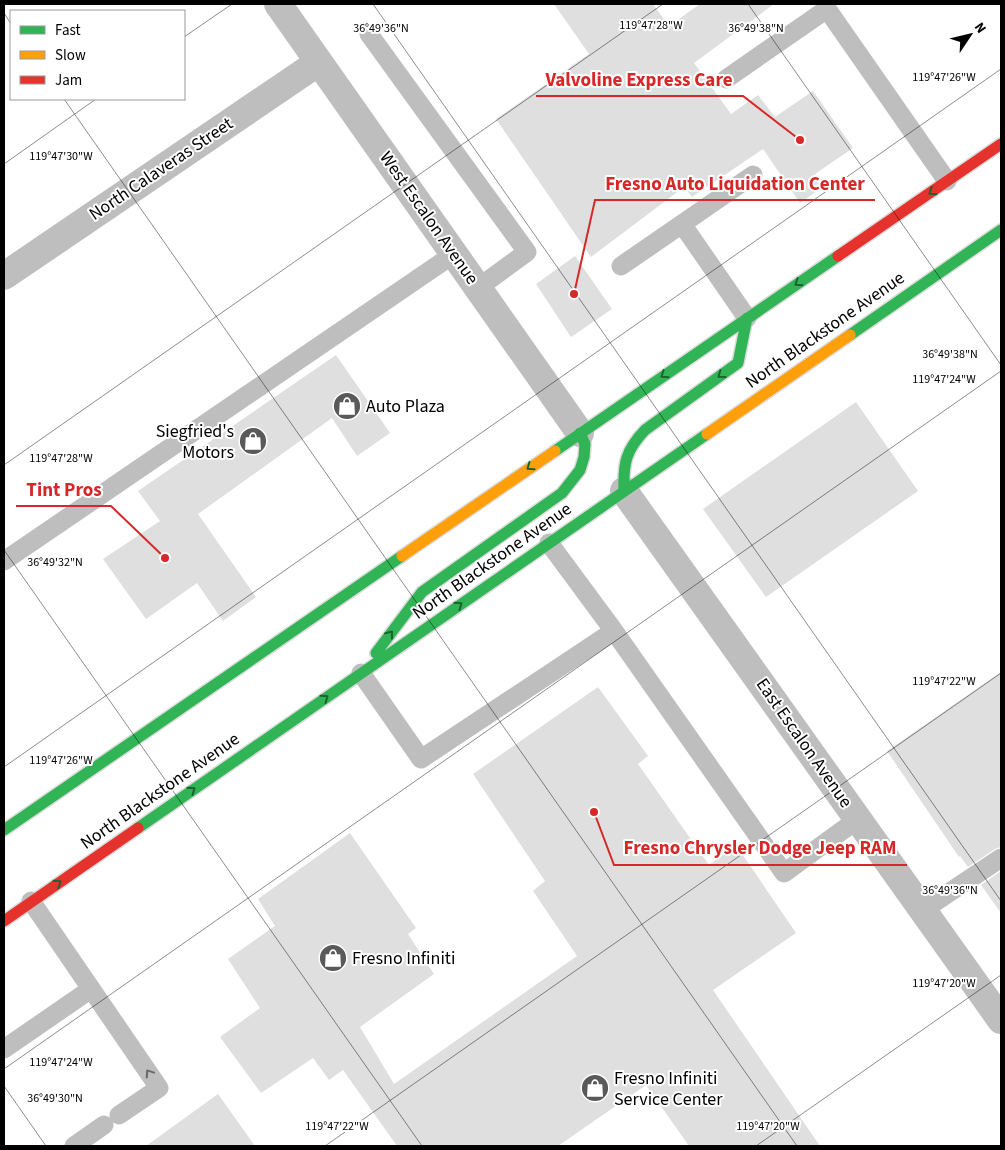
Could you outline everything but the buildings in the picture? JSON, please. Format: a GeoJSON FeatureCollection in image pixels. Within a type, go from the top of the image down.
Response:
{"type":"FeatureCollection","features":[{"type":"Feature","properties":{"kind":"main road"},"geometry":{"type":"LineString","coordinates":[[4,830],[1001,144]]}},
{"type":"Feature","properties":{"kind":"main road","name":"North Blackstone Avenue"},"geometry":{"type":"LineString","coordinates":[[4,921],[1001,230]]}},
{"type":"Feature","properties":{"kind":"main road"},"geometry":{"type":"LineString","coordinates":[[624,491],[622,470],[633,442],[645,430],[738,362],[747,318]]}},
{"type":"Feature","properties":{"kind":"main road"},"geometry":{"type":"LineString","coordinates":[[361,673],[422,592],[562,493],[580,470],[585,444],[580,433]]}},
{"type":"Feature","properties":{"kind":"street","name":"West Escalon Avenue"},"geometry":{"type":"LineString","coordinates":[[278,4],[580,433]]}},
{"type":"Feature","properties":{"kind":"street","name":"North Calaveras Street"},"geometry":{"type":"LineString","coordinates":[[4,276],[319,62]]}},
{"type":"Feature","properties":{"kind":"street","name":"East Escalon Avenue"},"geometry":{"type":"LineString","coordinates":[[624,491],[1001,1020]]}},
{"type":"Feature","properties":{"kind":"lane"},"geometry":{"type":"LineString","coordinates":[[726,79],[827,8],[947,181]]}},
{"type":"Feature","properties":{"kind":"lane"},"geometry":{"type":"LineString","coordinates":[[369,34],[527,252],[478,288]]}},
{"type":"Feature","properties":{"kind":"lane"},"geometry":{"type":"LineString","coordinates":[[621,266],[753,175]]}},
{"type":"Feature","properties":{"kind":"lane"},"geometry":{"type":"LineString","coordinates":[[682,224],[747,318]]}},
{"type":"Feature","properties":{"kind":"lane"},"geometry":{"type":"LineString","coordinates":[[4,561],[454,254]]}},
{"type":"Feature","properties":{"kind":"lane"},"geometry":{"type":"LineString","coordinates":[[549,543],[614,631],[784,873],[858,819]]}},
{"type":"Feature","properties":{"kind":"lane"},"geometry":{"type":"LineString","coordinates":[[361,673],[421,759],[614,631]]}},
{"type":"Feature","properties":{"kind":"lane"},"geometry":{"type":"LineString","coordinates":[[923,910],[1001,858]]}},
{"type":"Feature","properties":{"kind":"lane"},"geometry":{"type":"LineString","coordinates":[[32,902],[159,1088],[74,1146]]}},
{"type":"Feature","properties":{"kind":"lane"},"geometry":{"type":"LineString","coordinates":[[4,1049],[91,989]]}},
{"type":"Feature","properties":{"kind":"traffic: fast"},"geometry":{"type":"LineString","coordinates":[[850,335],[1001,230]]}},
{"type":"Feature","properties":{"kind":"traffic: fast"},"geometry":{"type":"LineString","coordinates":[[555,451],[838,256]]}},
{"type":"Feature","properties":{"kind":"traffic: fast"},"geometry":{"type":"LineString","coordinates":[[624,491],[625,465],[634,444],[645,430],[738,363],[747,318]]}},
{"type":"Feature","properties":{"kind":"traffic: fast"},"geometry":{"type":"LineString","coordinates":[[376,653],[422,592],[562,493],[580,470],[584,457],[585,444],[580,433]]}},
{"type":"Feature","properties":{"kind":"traffic: fast"},"geometry":{"type":"LineString","coordinates":[[138,828],[707,434]]}},
{"type":"Feature","properties":{"kind":"traffic: fast"},"geometry":{"type":"LineString","coordinates":[[4,830],[402,556]]}},
{"type":"Feature","properties":{"kind":"traffic: slow"},"geometry":{"type":"LineString","coordinates":[[707,434],[850,335]]}},
{"type":"Feature","properties":{"kind":"traffic: slow"},"geometry":{"type":"LineString","coordinates":[[402,556],[555,451]]}},
{"type":"Feature","properties":{"kind":"traffic: jam"},"geometry":{"type":"LineString","coordinates":[[838,256],[1001,144]]}},
{"type":"Feature","properties":{"kind":"traffic: jam"},"geometry":{"type":"LineString","coordinates":[[4,921],[138,828]]}},
{"type":"Feature","properties":{"kind":"place","name":"Valvoline Express Care"},"geometry":{"type":"Point","coordinates":[800,140]}},
{"type":"Feature","properties":{"kind":"place","name":"Fresno Auto Liquidation Center"},"geometry":{"type":"Point","coordinates":[574,294]}},
{"type":"Feature","properties":{"kind":"place","name":"Auto Plaza"},"geometry":{"type":"Point","coordinates":[347,406]}},
{"type":"Feature","properties":{"kind":"place","name":"Siegfried's Motors"},"geometry":{"type":"Point","coordinates":[253,441]}},
{"type":"Feature","properties":{"kind":"place","name":"Tint Pros"},"geometry":{"type":"Point","coordinates":[165,558]}},
{"type":"Feature","properties":{"kind":"place","name":"Fresno Chrysler Dodge Jeep RAM"},"geometry":{"type":"Point","coordinates":[594,812]}},
{"type":"Feature","properties":{"kind":"place","name":"Fresno Infiniti"},"geometry":{"type":"Point","coordinates":[333,958]}},
{"type":"Feature","properties":{"kind":"place","name":"Fresno Infiniti Service Center"},"geometry":{"type":"Point","coordinates":[595,1088]}}]}
